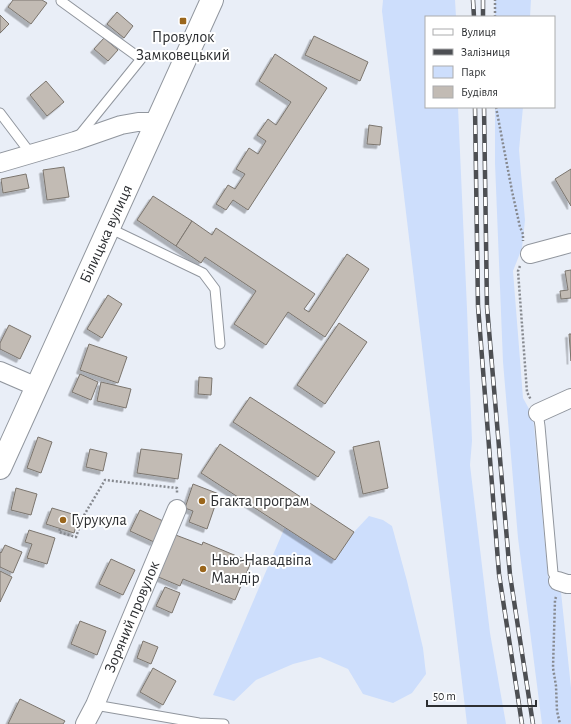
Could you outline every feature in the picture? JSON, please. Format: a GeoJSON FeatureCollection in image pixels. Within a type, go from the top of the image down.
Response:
{"type":"FeatureCollection","features":[{"type":"Feature","properties":{"kind":"main road","name":"Білицька вулиця"},"geometry":{"type":"LineString","coordinates":[[0,468],[212,0]]}},
{"type":"Feature","properties":{"kind":"street"},"geometry":{"type":"LineString","coordinates":[[0,163],[75,141],[121,125],[138,122],[157,122]]}},
{"type":"Feature","properties":{"kind":"street"},"geometry":{"type":"LineString","coordinates":[[526,257],[571,243]]}},
{"type":"Feature","properties":{"kind":"street"},"geometry":{"type":"LineString","coordinates":[[0,371],[37,387]]}},
{"type":"Feature","properties":{"kind":"street"},"geometry":{"type":"LineString","coordinates":[[538,413],[571,398]]}},
{"type":"Feature","properties":{"kind":"street","name":"Зоряний провулок"},"geometry":{"type":"LineString","coordinates":[[85,724],[95,705],[177,509]]}},
{"type":"Feature","properties":{"kind":"lane"},"geometry":{"type":"LineString","coordinates":[[62,1],[141,59],[75,141]]}},
{"type":"Feature","properties":{"kind":"lane"},"geometry":{"type":"LineString","coordinates":[[0,113],[31,154]]}},
{"type":"Feature","properties":{"kind":"lane"},"geometry":{"type":"LineString","coordinates":[[109,228],[203,273],[215,289],[220,344]]}},
{"type":"Feature","properties":{"kind":"lane"},"geometry":{"type":"LineString","coordinates":[[538,413],[553,574],[565,582]]}},
{"type":"Feature","properties":{"kind":"lane"},"geometry":{"type":"LineString","coordinates":[[95,705],[200,724],[224,724]]}},
{"type":"Feature","properties":{"kind":"path"},"geometry":{"type":"LineString","coordinates":[[495,0],[495,16]]}},
{"type":"Feature","properties":{"kind":"path"},"geometry":{"type":"LineString","coordinates":[[496,108],[512,191],[523,234],[526,257],[518,271],[527,392],[538,413]]}},
{"type":"Feature","properties":{"kind":"path"},"geometry":{"type":"LineString","coordinates":[[60,529],[59,532],[76,537],[83,517],[105,480],[176,488],[177,509]]}},
{"type":"Feature","properties":{"kind":"path"},"geometry":{"type":"LineString","coordinates":[[560,724],[557,711],[556,686],[553,668],[555,600],[558,589],[565,582]]}},
{"type":"Feature","properties":{"kind":"green space"},"geometry":{"type":"Polygon","coordinates":[[[383,0],[455,0],[456,16],[425,16],[425,108],[458,108],[472,441],[470,465],[490,633],[506,724],[467,724],[382,11],[383,0]]]}},
{"type":"Feature","properties":{"kind":"green space"},"geometry":{"type":"Polygon","coordinates":[[[495,0],[531,0],[530,16],[495,16],[495,0]]]}},
{"type":"Feature","properties":{"kind":"green space"},"geometry":{"type":"Polygon","coordinates":[[[495,108],[523,108],[519,150],[525,220],[522,248],[513,271],[523,398],[533,416],[548,577],[561,592],[571,688],[571,724],[542,724],[518,538],[503,362],[495,163],[495,108]]]}},
{"type":"Feature","properties":{"kind":"green space"},"geometry":{"type":"Polygon","coordinates":[[[369,516],[383,520],[392,526],[407,581],[423,648],[426,674],[412,693],[393,703],[363,694],[348,669],[320,657],[293,664],[256,680],[234,701],[213,695],[285,527],[335,560],[354,532],[369,516]]]}},
{"type":"Feature","properties":{"kind":"building"},"geometry":{"type":"Polygon","coordinates":[[[13,0],[42,0],[47,3],[31,24],[8,7],[13,0]]]}},
{"type":"Feature","properties":{"kind":"building"},"geometry":{"type":"Polygon","coordinates":[[[117,12],[133,26],[124,38],[107,24],[117,12]]]}},
{"type":"Feature","properties":{"kind":"building"},"geometry":{"type":"Polygon","coordinates":[[[0,15],[9,24],[0,33],[0,15]]]}},
{"type":"Feature","properties":{"kind":"building"},"geometry":{"type":"Polygon","coordinates":[[[314,36],[368,62],[360,81],[305,55],[314,36]]]}},
{"type":"Feature","properties":{"kind":"building"},"geometry":{"type":"Polygon","coordinates":[[[104,38],[118,50],[108,61],[94,49],[104,38]]]}},
{"type":"Feature","properties":{"kind":"building"},"geometry":{"type":"Polygon","coordinates":[[[275,54],[327,88],[248,210],[233,200],[226,210],[216,204],[228,185],[235,189],[245,174],[236,169],[249,148],[258,154],[266,141],[257,135],[268,119],[276,125],[291,102],[259,81],[275,54]]]}},
{"type":"Feature","properties":{"kind":"building"},"geometry":{"type":"Polygon","coordinates":[[[46,81],[64,102],[47,116],[30,95],[46,81]]]}},
{"type":"Feature","properties":{"kind":"building"},"geometry":{"type":"Polygon","coordinates":[[[369,125],[382,127],[380,145],[367,144],[369,125]]]}},
{"type":"Feature","properties":{"kind":"building"},"geometry":{"type":"Polygon","coordinates":[[[64,167],[69,197],[47,200],[43,170],[64,167]]]}},
{"type":"Feature","properties":{"kind":"building"},"geometry":{"type":"Polygon","coordinates":[[[571,169],[571,206],[555,179],[571,169]]]}},
{"type":"Feature","properties":{"kind":"building"},"geometry":{"type":"Polygon","coordinates":[[[26,174],[29,188],[3,193],[1,179],[26,174]]]}},
{"type":"Feature","properties":{"kind":"building"},"geometry":{"type":"Polygon","coordinates":[[[153,196],[192,221],[176,246],[137,220],[153,196]]]}},
{"type":"Feature","properties":{"kind":"building"},"geometry":{"type":"Polygon","coordinates":[[[192,221],[212,235],[216,228],[315,294],[304,309],[309,312],[347,254],[369,269],[325,337],[288,312],[266,345],[234,324],[256,291],[205,257],[201,263],[176,246],[192,221]]]}},
{"type":"Feature","properties":{"kind":"building"},"geometry":{"type":"Polygon","coordinates":[[[571,270],[571,298],[561,299],[560,291],[568,290],[565,271],[571,270]]]}},
{"type":"Feature","properties":{"kind":"building"},"geometry":{"type":"Polygon","coordinates":[[[108,295],[122,304],[102,338],[87,329],[108,295]]]}},
{"type":"Feature","properties":{"kind":"building"},"geometry":{"type":"Polygon","coordinates":[[[339,323],[367,342],[325,404],[297,385],[339,323]]]}},
{"type":"Feature","properties":{"kind":"building"},"geometry":{"type":"Polygon","coordinates":[[[9,325],[31,336],[20,359],[0,349],[0,343],[9,325]]]}},
{"type":"Feature","properties":{"kind":"building"},"geometry":{"type":"Polygon","coordinates":[[[569,334],[571,334],[571,361],[569,334]]]}},
{"type":"Feature","properties":{"kind":"building"},"geometry":{"type":"Polygon","coordinates":[[[89,344],[127,357],[118,383],[80,370],[89,344]]]}},
{"type":"Feature","properties":{"kind":"building"},"geometry":{"type":"Polygon","coordinates":[[[80,374],[98,382],[91,400],[72,392],[80,374]]]}},
{"type":"Feature","properties":{"kind":"building"},"geometry":{"type":"Polygon","coordinates":[[[199,377],[212,378],[211,395],[198,394],[199,377]]]}},
{"type":"Feature","properties":{"kind":"building"},"geometry":{"type":"Polygon","coordinates":[[[101,382],[131,389],[126,408],[97,401],[101,382]]]}},
{"type":"Feature","properties":{"kind":"building"},"geometry":{"type":"Polygon","coordinates":[[[250,397],[335,452],[318,477],[233,422],[250,397]]]}},
{"type":"Feature","properties":{"kind":"building"},"geometry":{"type":"Polygon","coordinates":[[[38,437],[52,442],[41,473],[27,468],[38,437]]]}},
{"type":"Feature","properties":{"kind":"building"},"geometry":{"type":"Polygon","coordinates":[[[379,441],[388,488],[363,494],[353,447],[379,441]]]}},
{"type":"Feature","properties":{"kind":"building"},"geometry":{"type":"Polygon","coordinates":[[[220,444],[354,532],[335,560],[201,473],[220,444]]]}},
{"type":"Feature","properties":{"kind":"building"},"geometry":{"type":"Polygon","coordinates":[[[90,449],[107,453],[103,471],[86,467],[90,449]]]}},
{"type":"Feature","properties":{"kind":"building"},"geometry":{"type":"Polygon","coordinates":[[[141,449],[182,454],[178,479],[137,473],[141,449]]]}},
{"type":"Feature","properties":{"kind":"building","name":"Бгакта програм"},"geometry":{"type":"Polygon","coordinates":[[[193,484],[219,494],[207,529],[189,522],[193,511],[185,508],[193,484]]]}},
{"type":"Feature","properties":{"kind":"building"},"geometry":{"type":"Polygon","coordinates":[[[16,488],[37,494],[31,515],[11,510],[16,488]]]}},
{"type":"Feature","properties":{"kind":"building","name":"Гурукула"},"geometry":{"type":"Polygon","coordinates":[[[52,508],[79,516],[74,533],[46,524],[52,508]]]}},
{"type":"Feature","properties":{"kind":"building"},"geometry":{"type":"Polygon","coordinates":[[[140,510],[163,521],[154,542],[130,531],[140,510]]]}},
{"type":"Feature","properties":{"kind":"building"},"geometry":{"type":"Polygon","coordinates":[[[29,530],[55,538],[47,564],[27,558],[32,544],[25,542],[29,530]]]}},
{"type":"Feature","properties":{"kind":"building","name":"Нью-Навадвіпа Мандір"},"geometry":{"type":"Polygon","coordinates":[[[173,534],[202,545],[203,542],[251,562],[235,600],[183,579],[180,586],[156,576],[173,534]]]}},
{"type":"Feature","properties":{"kind":"building"},"geometry":{"type":"Polygon","coordinates":[[[5,545],[22,552],[13,573],[0,567],[0,552],[1,553],[5,545]]]}},
{"type":"Feature","properties":{"kind":"building"},"geometry":{"type":"Polygon","coordinates":[[[111,559],[135,570],[123,595],[99,584],[111,559]]]}},
{"type":"Feature","properties":{"kind":"building"},"geometry":{"type":"Polygon","coordinates":[[[0,571],[12,577],[0,602],[0,571]]]}},
{"type":"Feature","properties":{"kind":"building"},"geometry":{"type":"Polygon","coordinates":[[[165,587],[180,593],[172,613],[156,606],[165,587]]]}},
{"type":"Feature","properties":{"kind":"building"},"geometry":{"type":"Polygon","coordinates":[[[80,621],[106,631],[97,655],[71,644],[80,621]]]}},
{"type":"Feature","properties":{"kind":"building"},"geometry":{"type":"Polygon","coordinates":[[[143,641],[158,647],[151,664],[137,658],[143,641]]]}},
{"type":"Feature","properties":{"kind":"building"},"geometry":{"type":"Polygon","coordinates":[[[153,668],[176,681],[163,705],[140,692],[153,668]]]}},
{"type":"Feature","properties":{"kind":"building"},"geometry":{"type":"Polygon","coordinates":[[[20,699],[65,721],[63,724],[8,724],[20,699]]]}},
{"type":"Feature","properties":{"kind":"railway"},"geometry":{"type":"LineString","coordinates":[[473,0],[474,16]]}},
{"type":"Feature","properties":{"kind":"railway"},"geometry":{"type":"LineString","coordinates":[[483,0],[483,16]]}},
{"type":"Feature","properties":{"kind":"railway"},"geometry":{"type":"LineString","coordinates":[[475,108],[478,306],[499,574],[522,724]]}},
{"type":"Feature","properties":{"kind":"railway"},"geometry":{"type":"LineString","coordinates":[[484,108],[487,307],[510,575],[533,724]]}},
{"type":"Feature","properties":{"kind":"place","name":"Провулок Замковецький"},"geometry":{"type":"Point","coordinates":[183,21]}},
{"type":"Feature","properties":{"kind":"place","name":"Бгакта програм"},"geometry":{"type":"Point","coordinates":[202,501]}},
{"type":"Feature","properties":{"kind":"place","name":"Гурукула"},"geometry":{"type":"Point","coordinates":[63,520]}},
{"type":"Feature","properties":{"kind":"place","name":"Нью-Навадвіпа Мандір"},"geometry":{"type":"Point","coordinates":[203,569]}}]}
